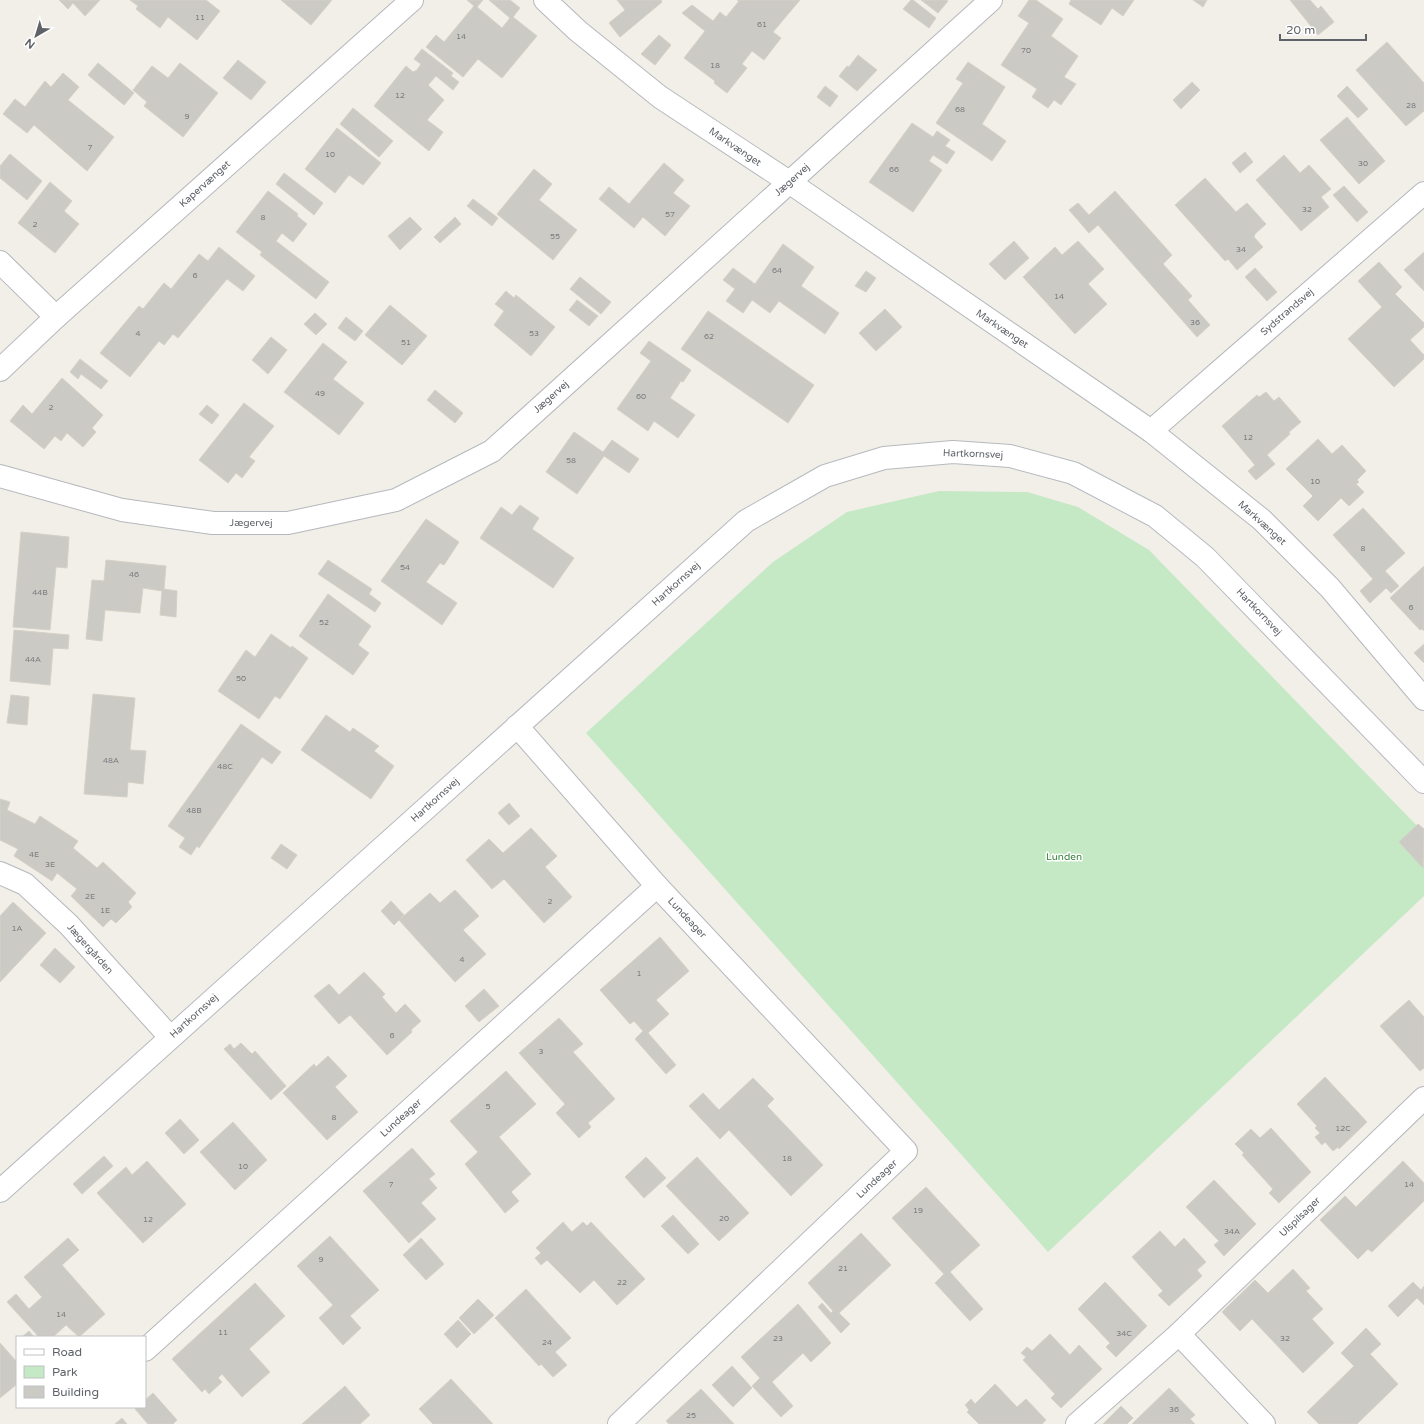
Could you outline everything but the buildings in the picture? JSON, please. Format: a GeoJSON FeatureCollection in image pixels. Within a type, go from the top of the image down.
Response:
{"type":"FeatureCollection","features":[{"type":"Feature","properties":{"kind":"street","name":"Kapervænget"},"geometry":{"type":"LineString","coordinates":[[0,370],[56,317],[412,0]]}},
{"type":"Feature","properties":{"kind":"street","name":"Markvænget"},"geometry":{"type":"LineString","coordinates":[[545,0],[578,31],[660,97],[789,182],[1151,431],[1262,520],[1330,588],[1424,699]]}},
{"type":"Feature","properties":{"kind":"street","name":"Jægervej"},"geometry":{"type":"LineString","coordinates":[[0,476],[122,510],[213,524],[288,523],[396,500],[492,451],[991,0]]}},
{"type":"Feature","properties":{"kind":"street","name":"Sydstrandsvej"},"geometry":{"type":"LineString","coordinates":[[1151,431],[1424,193]]}},
{"type":"Feature","properties":{"kind":"street"},"geometry":{"type":"LineString","coordinates":[[0,262],[56,317]]}},
{"type":"Feature","properties":{"kind":"street","name":"Hartkornsvej"},"geometry":{"type":"LineString","coordinates":[[0,1191],[746,521],[825,476],[884,458],[953,452],[1010,456],[1072,473],[1155,516],[1205,557],[1424,782]]}},
{"type":"Feature","properties":{"kind":"street","name":"Lundeager"},"geometry":{"type":"LineString","coordinates":[[517,726],[657,886],[906,1151],[618,1424]]}},
{"type":"Feature","properties":{"kind":"street","name":"Jægergården"},"geometry":{"type":"LineString","coordinates":[[0,873],[24,884],[69,925],[170,1037]]}},
{"type":"Feature","properties":{"kind":"street","name":"Lundeager"},"geometry":{"type":"LineString","coordinates":[[146,1349],[657,886]]}},
{"type":"Feature","properties":{"kind":"street","name":"Ulspilsager"},"geometry":{"type":"LineString","coordinates":[[1077,1424],[1179,1334],[1423,1100]]}},
{"type":"Feature","properties":{"kind":"street"},"geometry":{"type":"LineString","coordinates":[[1179,1334],[1264,1424]]}},
{"type":"Feature","properties":{"kind":"green space","name":"Lunden"},"geometry":{"type":"Polygon","coordinates":[[[939,491],[1027,492],[1078,507],[1149,550],[1424,833],[1424,896],[1048,1252],[586,733],[773,562],[847,512],[939,491]]]}}]}
